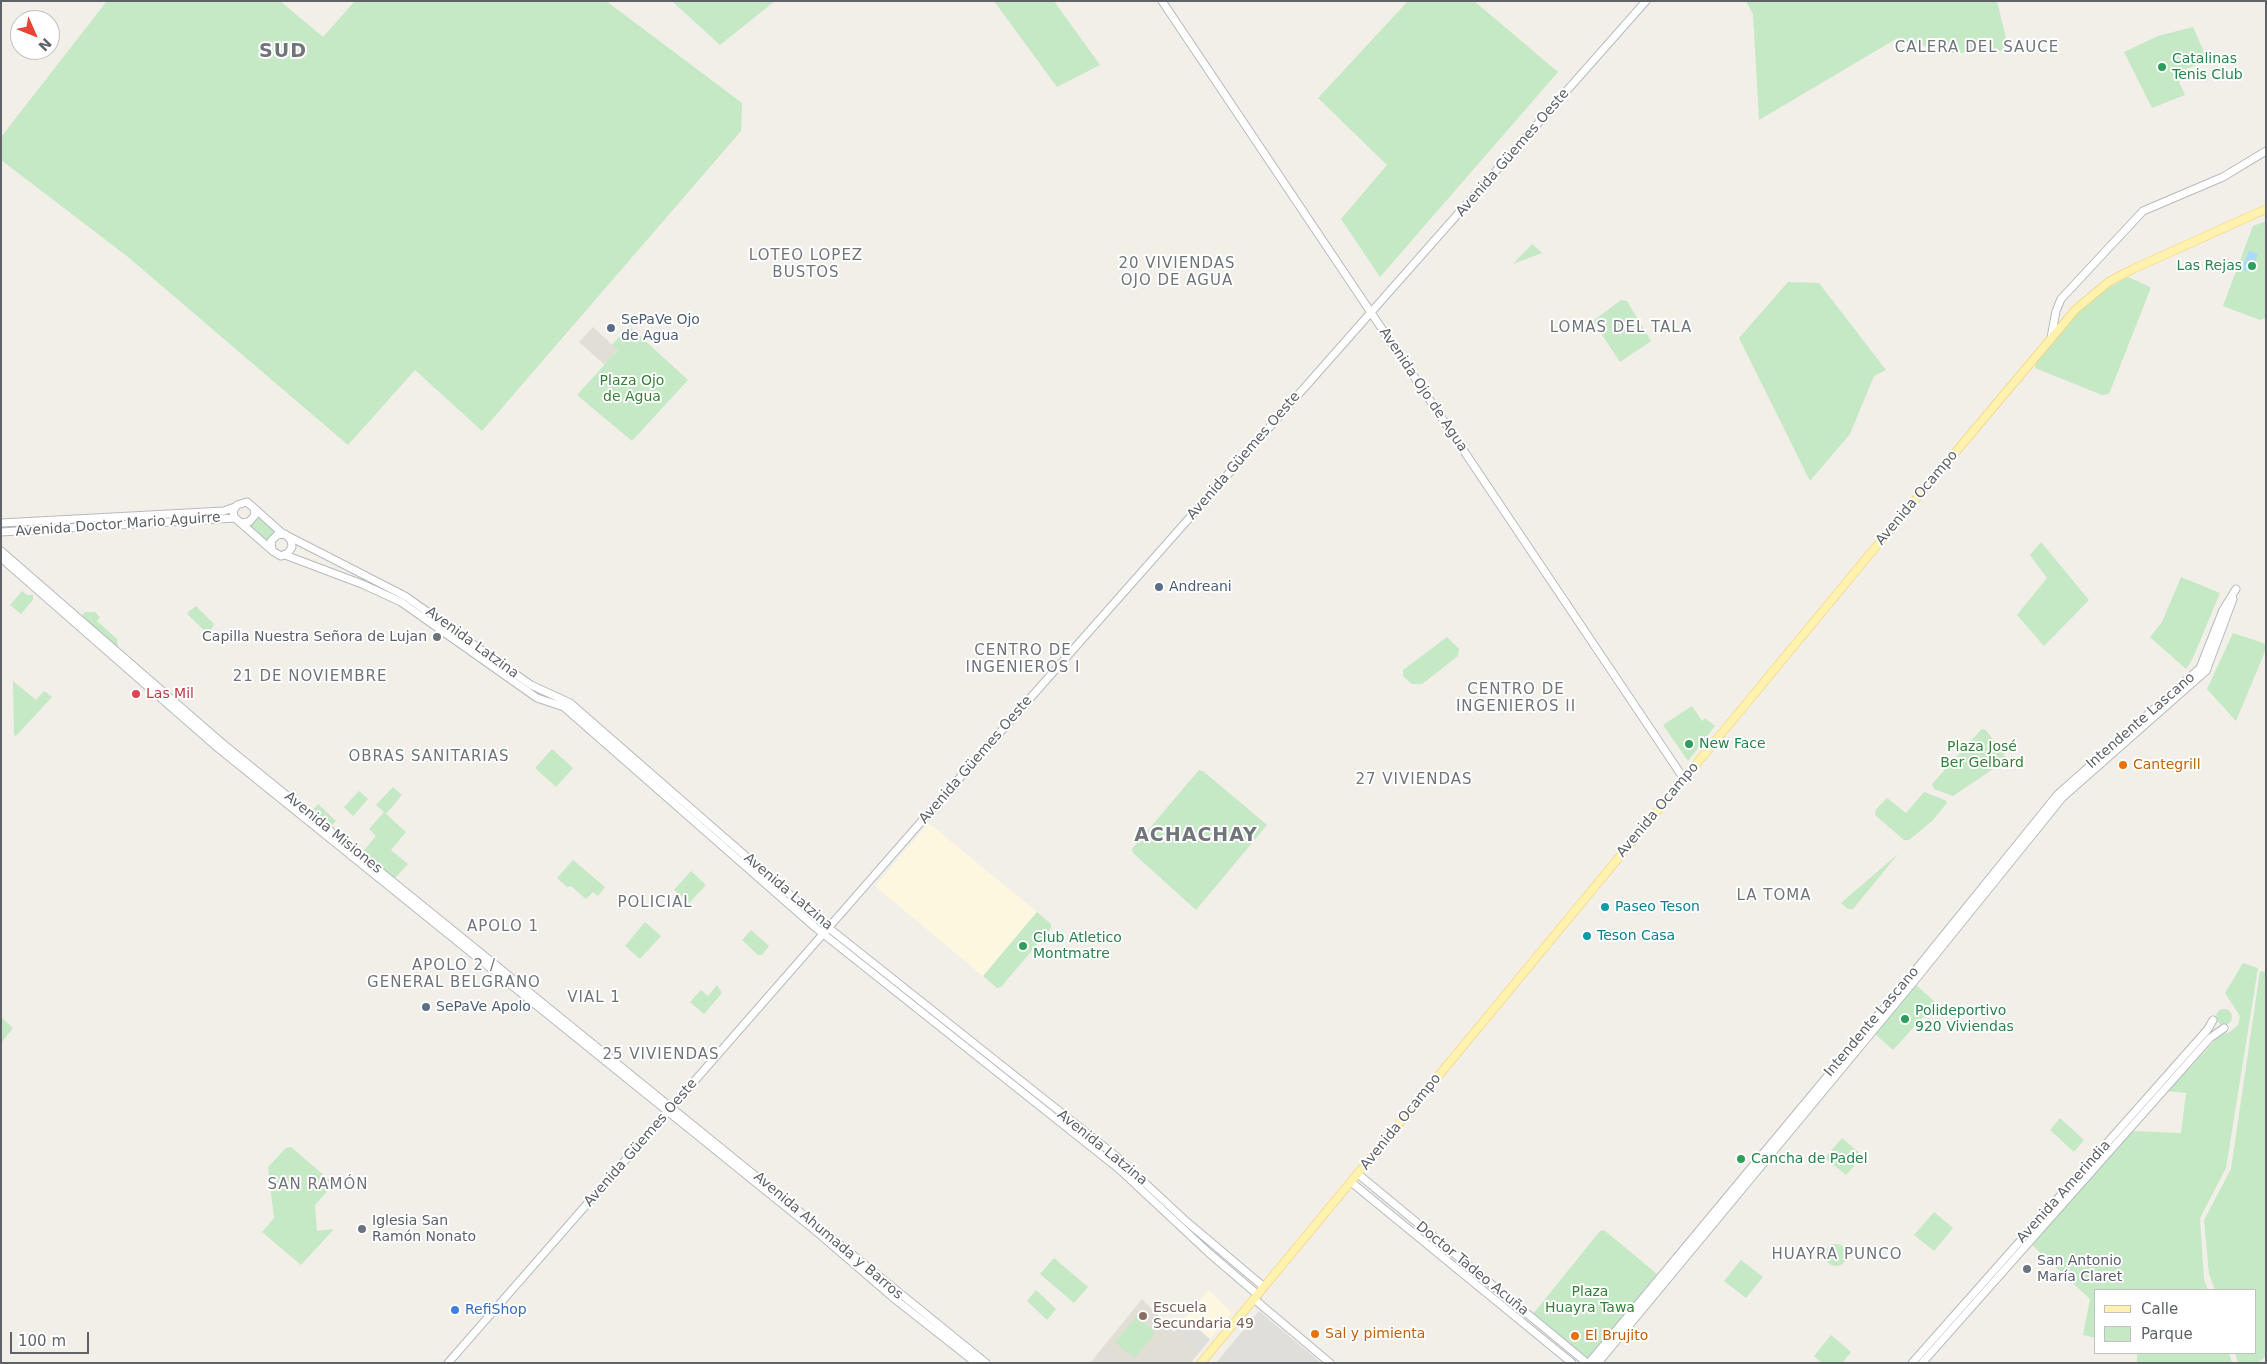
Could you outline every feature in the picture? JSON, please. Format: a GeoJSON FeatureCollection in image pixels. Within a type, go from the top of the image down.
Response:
{"type":"FeatureCollection","features":[{"type":"Feature","properties":{"kind":"main road","name":"Avenida Ojo de Agua"},"geometry":{"type":"LineString","coordinates":[[1162,1],[1684,779]]}},
{"type":"Feature","properties":{"kind":"main road","name":"Avenida Güemes Oeste"},"geometry":{"type":"LineString","coordinates":[[448,1363],[829,927],[1646,1]]}},
{"type":"Feature","properties":{"kind":"main road"},"geometry":{"type":"LineString","coordinates":[[2051,338],[2056,311],[2061,299],[2143,211],[2154,204],[2216,181],[2243,167],[2266,151]]}},
{"type":"Feature","properties":{"kind":"main road","name":"Avenida Ocampo"},"geometry":{"type":"LineString","coordinates":[[1201,1363],[2067,319],[2092,294],[2110,281],[2266,209]]}},
{"type":"Feature","properties":{"kind":"main road"},"geometry":{"type":"LineString","coordinates":[[2056,311],[2062,319],[2067,319]]}},
{"type":"Feature","properties":{"kind":"main road"},"geometry":{"type":"LineString","coordinates":[[238,521],[248,523],[253,519],[255,512],[253,506],[244,502],[235,508],[233,513],[238,521],[272,550],[280,555],[285,555],[292,547],[285,534],[272,540],[272,550]]}},
{"type":"Feature","properties":{"kind":"main road","name":"Avenida Latzina"},"geometry":{"type":"LineString","coordinates":[[253,506],[285,534],[419,604],[531,685],[570,703],[829,927],[1117,1157],[1187,1222],[1264,1287]]}},
{"type":"Feature","properties":{"kind":"main road","name":"Avenida Doctor Mario Aguirre"},"geometry":{"type":"LineString","coordinates":[[1,523],[235,508]]}},
{"type":"Feature","properties":{"kind":"main road","name":"Avenida Doctor Mario Aguirre"},"geometry":{"type":"LineString","coordinates":[[1,532],[238,521]]}},
{"type":"Feature","properties":{"kind":"main road","name":"Avenida Misiones"},"geometry":{"type":"LineString","coordinates":[[1,551],[222,743],[670,1110]]}},
{"type":"Feature","properties":{"kind":"main road","name":"Avenida Latzina"},"geometry":{"type":"LineString","coordinates":[[285,555],[362,584],[401,602],[537,698],[564,708],[824,934],[1119,1169],[1256,1297],[1330,1363]]}},
{"type":"Feature","properties":{"kind":"main road","name":"Avenida Misiones"},"geometry":{"type":"LineString","coordinates":[[1,558],[218,748],[534,1005],[670,1110]]}},
{"type":"Feature","properties":{"kind":"main road","name":"Intendente Lascano"},"geometry":{"type":"LineString","coordinates":[[1588,1363],[1914,972],[2058,794],[2197,672],[2223,610],[2236,589],[2206,671],[2062,798],[1916,979],[1598,1363]]}},
{"type":"Feature","properties":{"kind":"main road","name":"Avenida Amerindia"},"geometry":{"type":"LineString","coordinates":[[1912,1363],[2201,1036],[2213,1020]]}},
{"type":"Feature","properties":{"kind":"main road"},"geometry":{"type":"LineString","coordinates":[[1922,1363],[2210,1038],[2224,1028]]}},
{"type":"Feature","properties":{"kind":"main road","name":"Avenida Ahumada y Barros"},"geometry":{"type":"LineString","coordinates":[[670,1110],[896,1300],[976,1363]]}},
{"type":"Feature","properties":{"kind":"main road","name":"Avenida Ahumada y Barros"},"geometry":{"type":"LineString","coordinates":[[670,1110],[986,1363]]}},
{"type":"Feature","properties":{"kind":"main road","name":"Doctor Tadeo Acuña"},"geometry":{"type":"LineString","coordinates":[[1358,1174],[1588,1363]]}},
{"type":"Feature","properties":{"kind":"main road","name":"Doctor Tadeo Acuña"},"geometry":{"type":"LineString","coordinates":[[1351,1182],[1572,1363]]}},
{"type":"Feature","properties":{"kind":"shaded area"},"geometry":{"type":"Polygon","coordinates":[[[593,327],[618,350],[605,365],[579,342],[593,327]]]}},
{"type":"Feature","properties":{"kind":"shaded area"},"geometry":{"type":"Polygon","coordinates":[[[928,824],[1037,912],[983,976],[875,886],[928,824]]]}},
{"type":"Feature","properties":{"kind":"shaded area"},"geometry":{"type":"Polygon","coordinates":[[[1209,1290],[1232,1313],[1210,1339],[1185,1318],[1209,1290]]]}},
{"type":"Feature","properties":{"kind":"shaded area","name":"Escuela Secundaria 49"},"geometry":{"type":"Polygon","coordinates":[[[1142,1299],[1174,1332],[1199,1353],[1190,1363],[1090,1363],[1142,1299]]]}},
{"type":"Feature","properties":{"kind":"shaded area"},"geometry":{"type":"Polygon","coordinates":[[[1259,1311],[1319,1361],[1317,1363],[1216,1363],[1259,1311]]]}},
{"type":"Feature","properties":{"kind":"shaded area"},"geometry":{"type":"Polygon","coordinates":[[[1185,1318],[1210,1339],[1199,1353],[1174,1332],[1185,1318]]]}},
{"type":"Feature","properties":{"kind":"green space"},"geometry":{"type":"Polygon","coordinates":[[[107,1],[280,1],[323,37],[355,1],[606,1],[742,103],[741,131],[482,431],[415,370],[348,445],[128,257],[1,160],[1,137],[107,1]]]}},
{"type":"Feature","properties":{"kind":"green space"},"geometry":{"type":"Polygon","coordinates":[[[672,1],[775,1],[720,45],[672,1]]]}},
{"type":"Feature","properties":{"kind":"green space"},"geometry":{"type":"Polygon","coordinates":[[[994,1],[1054,1],[1100,65],[1057,87],[994,1]]]}},
{"type":"Feature","properties":{"kind":"green space"},"geometry":{"type":"Polygon","coordinates":[[[1408,1],[1474,1],[1558,72],[1380,277],[1341,219],[1387,165],[1318,98],[1408,1]]]}},
{"type":"Feature","properties":{"kind":"green space"},"geometry":{"type":"Polygon","coordinates":[[[1746,1],[1997,1],[2009,50],[1953,53],[1896,39],[1759,120],[1753,14],[1746,1]]]}},
{"type":"Feature","properties":{"kind":"green space","name":"Catalinas Tenis Club"},"geometry":{"type":"Polygon","coordinates":[[[2193,27],[2208,61],[2175,73],[2185,95],[2152,108],[2124,52],[2158,36],[2193,27]]]}},
{"type":"Feature","properties":{"kind":"green space","name":"Las Rejas"},"geometry":{"type":"Polygon","coordinates":[[[2266,221],[2266,318],[2260,320],[2223,306],[2253,226],[2266,221]]]}},
{"type":"Feature","properties":{"kind":"green space"},"geometry":{"type":"Polygon","coordinates":[[[1532,244],[1542,253],[1513,264],[1532,244]]]}},
{"type":"Feature","properties":{"kind":"green space"},"geometry":{"type":"Polygon","coordinates":[[[2128,277],[2150,287],[2150,290],[2109,394],[2102,395],[2035,368],[2036,363],[2077,314],[2104,290],[2128,277]]]}},
{"type":"Feature","properties":{"kind":"green space"},"geometry":{"type":"Polygon","coordinates":[[[1788,282],[1819,283],[1886,370],[1874,376],[1850,434],[1810,481],[1739,338],[1788,282]]]}},
{"type":"Feature","properties":{"kind":"green space"},"geometry":{"type":"Polygon","coordinates":[[[1621,300],[1627,301],[1651,341],[1620,362],[1593,321],[1621,300]]]}},
{"type":"Feature","properties":{"kind":"green space","name":"Plaza Ojo de Agua"},"geometry":{"type":"Polygon","coordinates":[[[629,326],[688,380],[632,441],[577,395],[618,350],[612,345],[629,326]]]}},
{"type":"Feature","properties":{"kind":"green space"},"geometry":{"type":"Polygon","coordinates":[[[258,514],[278,532],[269,545],[248,527],[255,522],[258,514]]]}},
{"type":"Feature","properties":{"kind":"green space"},"geometry":{"type":"Polygon","coordinates":[[[2041,542],[2089,600],[2044,646],[2017,615],[2047,578],[2030,555],[2041,542]]]}},
{"type":"Feature","properties":{"kind":"green space"},"geometry":{"type":"Polygon","coordinates":[[[2181,577],[2220,593],[2192,660],[2186,669],[2150,637],[2162,622],[2181,577]]]}},
{"type":"Feature","properties":{"kind":"green space"},"geometry":{"type":"Polygon","coordinates":[[[22,591],[27,595],[33,595],[33,600],[21,614],[10,605],[22,591]]]}},
{"type":"Feature","properties":{"kind":"green space"},"geometry":{"type":"Polygon","coordinates":[[[196,606],[214,624],[210,632],[206,632],[188,615],[188,612],[196,606]]]}},
{"type":"Feature","properties":{"kind":"green space"},"geometry":{"type":"Polygon","coordinates":[[[85,612],[95,612],[100,617],[97,621],[117,639],[119,651],[81,617],[85,612]]]}},
{"type":"Feature","properties":{"kind":"green space"},"geometry":{"type":"Polygon","coordinates":[[[2233,633],[2266,644],[2266,649],[2236,721],[2207,689],[2233,633]]]}},
{"type":"Feature","properties":{"kind":"green space"},"geometry":{"type":"Polygon","coordinates":[[[1447,637],[1459,649],[1458,656],[1422,684],[1412,684],[1403,676],[1403,670],[1447,637]]]}},
{"type":"Feature","properties":{"kind":"green space"},"geometry":{"type":"Polygon","coordinates":[[[13,681],[36,700],[44,691],[52,697],[16,736],[14,735],[13,681]]]}},
{"type":"Feature","properties":{"kind":"green space","name":"New Face"},"geometry":{"type":"Polygon","coordinates":[[[1692,706],[1702,721],[1705,718],[1715,726],[1688,761],[1663,725],[1692,706]]]}},
{"type":"Feature","properties":{"kind":"green space","name":"Plaza José Ber Gelbard"},"geometry":{"type":"Polygon","coordinates":[[[1982,729],[1986,730],[2005,756],[2005,761],[1953,796],[1934,789],[1932,784],[1982,729]]]}},
{"type":"Feature","properties":{"kind":"green space"},"geometry":{"type":"Polygon","coordinates":[[[552,749],[573,768],[556,787],[535,768],[552,749]]]}},
{"type":"Feature","properties":{"kind":"green space"},"geometry":{"type":"Polygon","coordinates":[[[1199,770],[1203,771],[1267,825],[1196,910],[1133,853],[1132,849],[1199,770]]]}},
{"type":"Feature","properties":{"kind":"green space"},"geometry":{"type":"Polygon","coordinates":[[[393,787],[402,795],[386,814],[406,832],[391,850],[408,864],[395,878],[362,853],[376,836],[369,829],[384,812],[376,805],[393,787]]]}},
{"type":"Feature","properties":{"kind":"green space"},"geometry":{"type":"Polygon","coordinates":[[[359,791],[368,799],[353,816],[344,807],[359,791]]]}},
{"type":"Feature","properties":{"kind":"green space"},"geometry":{"type":"Polygon","coordinates":[[[1924,792],[1945,800],[1947,803],[1932,821],[1909,840],[1904,840],[1875,815],[1876,809],[1887,798],[1906,813],[1924,792]]]}},
{"type":"Feature","properties":{"kind":"green space"},"geometry":{"type":"Polygon","coordinates":[[[318,804],[336,821],[330,827],[314,814],[314,809],[318,804]]]}},
{"type":"Feature","properties":{"kind":"green space"},"geometry":{"type":"Polygon","coordinates":[[[1898,854],[1853,909],[1848,909],[1841,903],[1898,854]]]}},
{"type":"Feature","properties":{"kind":"green space"},"geometry":{"type":"Polygon","coordinates":[[[573,860],[605,887],[598,896],[593,892],[586,899],[571,886],[567,887],[557,878],[573,860]]]}},
{"type":"Feature","properties":{"kind":"green space"},"geometry":{"type":"Polygon","coordinates":[[[691,871],[706,885],[689,903],[674,890],[691,871]]]}},
{"type":"Feature","properties":{"kind":"green space","name":"Club Atletico Montmatre"},"geometry":{"type":"Polygon","coordinates":[[[1037,912],[1051,924],[1051,928],[1001,987],[997,988],[983,976],[1037,912]]]}},
{"type":"Feature","properties":{"kind":"green space"},"geometry":{"type":"Polygon","coordinates":[[[645,922],[661,936],[640,959],[625,946],[645,922]]]}},
{"type":"Feature","properties":{"kind":"green space"},"geometry":{"type":"Polygon","coordinates":[[[751,930],[769,946],[762,955],[758,955],[742,940],[751,930]]]}},
{"type":"Feature","properties":{"kind":"green space"},"geometry":{"type":"Polygon","coordinates":[[[2243,963],[2258,968],[2226,1168],[2200,1218],[2204,1280],[2208,1289],[2094,1289],[2094,1338],[2083,1335],[2090,1299],[2032,1245],[2132,1131],[2181,1133],[2186,1093],[2168,1091],[2220,1035],[2230,1032],[2238,1025],[2240,1016],[2225,993],[2243,963]]]}},
{"type":"Feature","properties":{"kind":"green space"},"geometry":{"type":"Polygon","coordinates":[[[2260,971],[2266,972],[2266,1356],[2258,1363],[2238,1363],[2235,1354],[2257,1354],[2257,1289],[2215,1289],[2209,1274],[2204,1220],[2231,1169],[2260,971]]]}},
{"type":"Feature","properties":{"kind":"green space","name":"Polideportivo 920 Viviendas"},"geometry":{"type":"Polygon","coordinates":[[[1915,984],[1936,1003],[1893,1050],[1875,1034],[1915,984]]]}},
{"type":"Feature","properties":{"kind":"green space"},"geometry":{"type":"Polygon","coordinates":[[[717,985],[722,993],[704,1014],[690,1002],[701,990],[708,996],[717,985]]]}},
{"type":"Feature","properties":{"kind":"green space"},"geometry":{"type":"Polygon","coordinates":[[[2224,1009],[2230,1011],[2232,1017],[2230,1023],[2224,1025],[2218,1023],[2216,1017],[2218,1011],[2224,1009]]]}},
{"type":"Feature","properties":{"kind":"green space"},"geometry":{"type":"Polygon","coordinates":[[[1,1017],[13,1028],[1,1043],[1,1017]]]}},
{"type":"Feature","properties":{"kind":"green space"},"geometry":{"type":"Polygon","coordinates":[[[2060,1118],[2084,1140],[2074,1152],[2050,1130],[2060,1118]]]}},
{"type":"Feature","properties":{"kind":"green space"},"geometry":{"type":"Polygon","coordinates":[[[1842,1138],[1863,1156],[1846,1175],[1825,1158],[1842,1138]]]}},
{"type":"Feature","properties":{"kind":"green space"},"geometry":{"type":"Polygon","coordinates":[[[291,1147],[334,1184],[315,1205],[317,1231],[334,1229],[301,1265],[262,1232],[274,1218],[268,1167],[286,1148],[291,1147]]]}},
{"type":"Feature","properties":{"kind":"green space"},"geometry":{"type":"Polygon","coordinates":[[[1934,1212],[1953,1228],[1934,1251],[1914,1235],[1934,1212]]]}},
{"type":"Feature","properties":{"kind":"green space","name":"Plaza Huayra Tawa"},"geometry":{"type":"Polygon","coordinates":[[[1604,1230],[1657,1274],[1588,1358],[1584,1357],[1533,1314],[1600,1231],[1604,1230]]]}},
{"type":"Feature","properties":{"kind":"green space"},"geometry":{"type":"Polygon","coordinates":[[[1836,1244],[1844,1247],[1847,1255],[1844,1263],[1836,1266],[1828,1263],[1825,1255],[1828,1247],[1836,1244]]]}},
{"type":"Feature","properties":{"kind":"green space"},"geometry":{"type":"Polygon","coordinates":[[[1054,1258],[1088,1287],[1074,1303],[1040,1274],[1054,1258]]]}},
{"type":"Feature","properties":{"kind":"green space"},"geometry":{"type":"Polygon","coordinates":[[[1741,1260],[1763,1277],[1746,1298],[1724,1281],[1741,1260]]]}},
{"type":"Feature","properties":{"kind":"green space"},"geometry":{"type":"Polygon","coordinates":[[[1036,1290],[1056,1309],[1047,1320],[1027,1301],[1036,1290]]]}},
{"type":"Feature","properties":{"kind":"green space"},"geometry":{"type":"Polygon","coordinates":[[[1137,1316],[1156,1333],[1134,1358],[1115,1342],[1137,1316]]]}},
{"type":"Feature","properties":{"kind":"green space"},"geometry":{"type":"Polygon","coordinates":[[[1831,1335],[1851,1352],[1842,1363],[1822,1363],[1814,1356],[1831,1335]]]}},
{"type":"Feature","properties":{"kind":"green space"},"geometry":{"type":"Polygon","coordinates":[[[2137,1354],[2229,1354],[2232,1363],[2137,1363],[2137,1354]]]}},
{"type":"Feature","properties":{"kind":"water"},"geometry":{"type":"Polygon","coordinates":[[[2249,251],[2258,254],[2250,272],[2242,269],[2249,251]]]}},
{"type":"Feature","properties":{"kind":"place","name":"Catalinas Tenis Club"},"geometry":{"type":"Point","coordinates":[2162,67]}},
{"type":"Feature","properties":{"kind":"place","name":"Las Rejas"},"geometry":{"type":"Point","coordinates":[2252,266]}},
{"type":"Feature","properties":{"kind":"place","name":"SePaVe Ojo de Agua"},"geometry":{"type":"Point","coordinates":[611,328]}},
{"type":"Feature","properties":{"kind":"place","name":"Andreani"},"geometry":{"type":"Point","coordinates":[1159,587]}},
{"type":"Feature","properties":{"kind":"place","name":"Capilla Nuestra Señora de Lujan"},"geometry":{"type":"Point","coordinates":[437,637]}},
{"type":"Feature","properties":{"kind":"place","name":"Las Mil"},"geometry":{"type":"Point","coordinates":[136,694]}},
{"type":"Feature","properties":{"kind":"place","name":"New Face"},"geometry":{"type":"Point","coordinates":[1689,744]}},
{"type":"Feature","properties":{"kind":"place","name":"Cantegrill"},"geometry":{"type":"Point","coordinates":[2123,765]}},
{"type":"Feature","properties":{"kind":"place","name":"Paseo Teson"},"geometry":{"type":"Point","coordinates":[1605,907]}},
{"type":"Feature","properties":{"kind":"place","name":"Teson Casa"},"geometry":{"type":"Point","coordinates":[1587,936]}},
{"type":"Feature","properties":{"kind":"place","name":"Club Atletico Montmatre"},"geometry":{"type":"Point","coordinates":[1023,946]}},
{"type":"Feature","properties":{"kind":"place","name":"SePaVe Apolo"},"geometry":{"type":"Point","coordinates":[426,1007]}},
{"type":"Feature","properties":{"kind":"place","name":"Polideportivo 920 Viviendas"},"geometry":{"type":"Point","coordinates":[1905,1019]}},
{"type":"Feature","properties":{"kind":"place","name":"Cancha de Padel"},"geometry":{"type":"Point","coordinates":[1741,1159]}},
{"type":"Feature","properties":{"kind":"place","name":"Iglesia San Ramón Nonato"},"geometry":{"type":"Point","coordinates":[362,1229]}},
{"type":"Feature","properties":{"kind":"place","name":"San Antonio María Claret"},"geometry":{"type":"Point","coordinates":[2027,1269]}},
{"type":"Feature","properties":{"kind":"place","name":"RefiShop"},"geometry":{"type":"Point","coordinates":[455,1310]}},
{"type":"Feature","properties":{"kind":"place","name":"Escuela Secundaria 49"},"geometry":{"type":"Point","coordinates":[1143,1316]}},
{"type":"Feature","properties":{"kind":"place","name":"Sal y pimienta"},"geometry":{"type":"Point","coordinates":[1315,1334]}},
{"type":"Feature","properties":{"kind":"place","name":"El Brujito"},"geometry":{"type":"Point","coordinates":[1575,1336]}},
{"type":"Feature","properties":{"kind":"district","name":"CALERA DEL SAUCE"},"geometry":{"type":"Point","coordinates":[1977,48]}},
{"type":"Feature","properties":{"kind":"district","name":"SUD"},"geometry":{"type":"Point","coordinates":[283,52]}},
{"type":"Feature","properties":{"kind":"district","name":"LOTEO LOPEZ BUSTOS"},"geometry":{"type":"Point","coordinates":[806,264]}},
{"type":"Feature","properties":{"kind":"district","name":"20 VIVIENDAS OJO DE AGUA"},"geometry":{"type":"Point","coordinates":[1177,272]}},
{"type":"Feature","properties":{"kind":"district","name":"LOMAS DEL TALA"},"geometry":{"type":"Point","coordinates":[1621,328]}},
{"type":"Feature","properties":{"kind":"district","name":"CENTRO DE INGENIEROS I"},"geometry":{"type":"Point","coordinates":[1023,660]}},
{"type":"Feature","properties":{"kind":"district","name":"21 DE NOVIEMBRE"},"geometry":{"type":"Point","coordinates":[310,677]}},
{"type":"Feature","properties":{"kind":"district","name":"CENTRO DE INGENIEROS II"},"geometry":{"type":"Point","coordinates":[1516,698]}},
{"type":"Feature","properties":{"kind":"district","name":"OBRAS SANITARIAS"},"geometry":{"type":"Point","coordinates":[429,757]}},
{"type":"Feature","properties":{"kind":"district","name":"27 VIVIENDAS"},"geometry":{"type":"Point","coordinates":[1414,780]}},
{"type":"Feature","properties":{"kind":"district","name":"ACHACHAY"},"geometry":{"type":"Point","coordinates":[1196,836]}},
{"type":"Feature","properties":{"kind":"district","name":"LA TOMA"},"geometry":{"type":"Point","coordinates":[1774,896]}},
{"type":"Feature","properties":{"kind":"district","name":"POLICIAL"},"geometry":{"type":"Point","coordinates":[655,903]}},
{"type":"Feature","properties":{"kind":"district","name":"APOLO 1"},"geometry":{"type":"Point","coordinates":[503,927]}},
{"type":"Feature","properties":{"kind":"district","name":"APOLO 2 / GENERAL BELGRANO"},"geometry":{"type":"Point","coordinates":[454,974]}},
{"type":"Feature","properties":{"kind":"district","name":"VIAL 1"},"geometry":{"type":"Point","coordinates":[594,998]}},
{"type":"Feature","properties":{"kind":"district","name":"25 VIVIENDAS"},"geometry":{"type":"Point","coordinates":[661,1055]}},
{"type":"Feature","properties":{"kind":"district","name":"SAN RAMÓN"},"geometry":{"type":"Point","coordinates":[318,1185]}},
{"type":"Feature","properties":{"kind":"district","name":"HUAYRA PUNCO"},"geometry":{"type":"Point","coordinates":[1837,1255]}}]}
